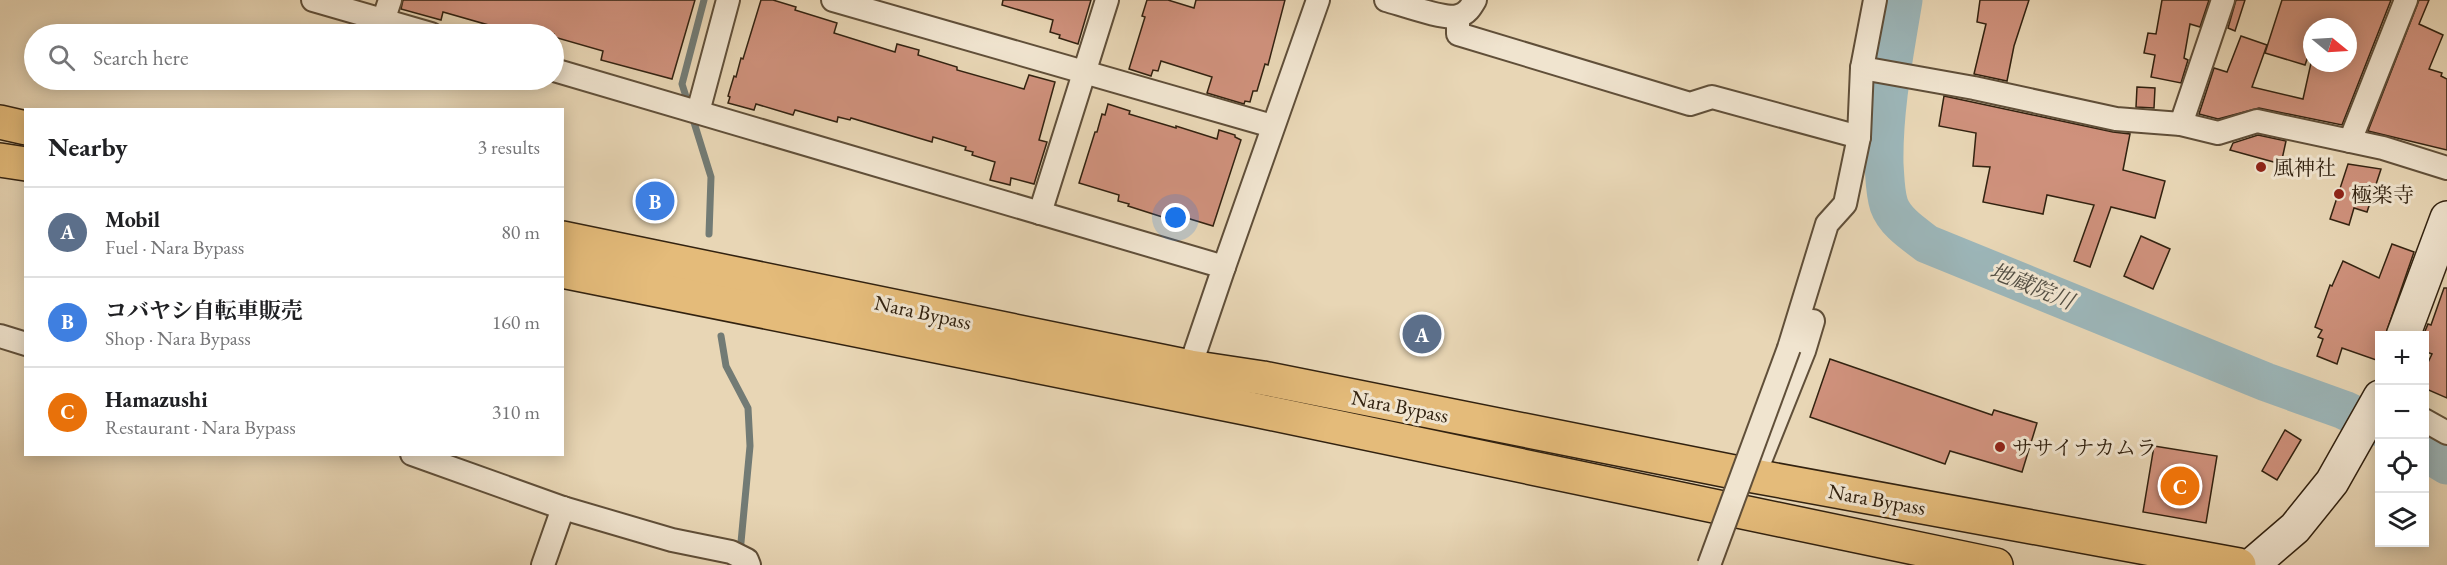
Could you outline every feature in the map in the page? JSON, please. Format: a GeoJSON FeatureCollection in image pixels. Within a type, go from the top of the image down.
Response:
{"type":"FeatureCollection","features":[{"type":"Feature","properties":{"kind":"highway"},"geometry":{"type":"LineString","coordinates":[[0,122],[24,128]]}},
{"type":"Feature","properties":{"kind":"highway"},"geometry":{"type":"LineString","coordinates":[[0,160],[24,165]]}},
{"type":"Feature","properties":{"kind":"highway","name":"Nara Bypass"},"geometry":{"type":"LineString","coordinates":[[564,238],[1190,367],[1263,378],[1754,476],[2239,565]]}},
{"type":"Feature","properties":{"kind":"highway","name":"Nara Bypass"},"geometry":{"type":"LineString","coordinates":[[564,271],[1267,412],[1996,565]]}},
{"type":"Feature","properties":{"kind":"main road"},"geometry":{"type":"LineString","coordinates":[[2405,331],[2444,239]]}},
{"type":"Feature","properties":{"kind":"main road"},"geometry":{"type":"LineString","coordinates":[[2252,565],[2295,528],[2332,482],[2375,405]]}},
{"type":"Feature","properties":{"kind":"street"},"geometry":{"type":"LineString","coordinates":[[313,0],[387,10],[413,24]]}},
{"type":"Feature","properties":{"kind":"street"},"geometry":{"type":"LineString","coordinates":[[698,112],[728,0]]}},
{"type":"Feature","properties":{"kind":"street"},"geometry":{"type":"LineString","coordinates":[[833,0],[1272,126]]}},
{"type":"Feature","properties":{"kind":"street"},"geometry":{"type":"LineString","coordinates":[[1040,213],[1107,0]]}},
{"type":"Feature","properties":{"kind":"street"},"geometry":{"type":"LineString","coordinates":[[1190,367],[1272,126],[1318,0]]}},
{"type":"Feature","properties":{"kind":"street"},"geometry":{"type":"LineString","coordinates":[[1386,0],[1458,17],[1470,10],[1475,0]]}},
{"type":"Feature","properties":{"kind":"street"},"geometry":{"type":"LineString","coordinates":[[1754,476],[1804,351],[1845,204],[1860,137],[1875,0]]}},
{"type":"Feature","properties":{"kind":"street"},"geometry":{"type":"LineString","coordinates":[[2181,124],[2223,0]]}},
{"type":"Feature","properties":{"kind":"street"},"geometry":{"type":"LineString","coordinates":[[2350,141],[2406,0]]}},
{"type":"Feature","properties":{"kind":"street"},"geometry":{"type":"LineString","coordinates":[[1458,17],[1458,34],[1679,101],[1690,104],[1712,97],[1860,137]]}},
{"type":"Feature","properties":{"kind":"street"},"geometry":{"type":"LineString","coordinates":[[1867,69],[2116,119],[2181,124],[2218,133],[2257,121],[2350,141],[2447,168]]}},
{"type":"Feature","properties":{"kind":"street"},"geometry":{"type":"LineString","coordinates":[[564,73],[1224,267]]}},
{"type":"Feature","properties":{"kind":"street"},"geometry":{"type":"LineString","coordinates":[[1709,565],[1789,348],[1827,224],[1845,204]]}},
{"type":"Feature","properties":{"kind":"street"},"geometry":{"type":"LineString","coordinates":[[0,336],[24,343]]}},
{"type":"Feature","properties":{"kind":"street"},"geometry":{"type":"LineString","coordinates":[[2429,423],[2447,434]]}},
{"type":"Feature","properties":{"kind":"street"},"geometry":{"type":"LineString","coordinates":[[418,456],[563,508],[742,559]]}},
{"type":"Feature","properties":{"kind":"street"},"geometry":{"type":"LineString","coordinates":[[543,565],[563,508]]}},
{"type":"Feature","properties":{"kind":"building"},"geometry":{"type":"Polygon","coordinates":[[[403,0],[695,0],[672,79],[601,60],[603,51],[564,40],[564,24],[485,24],[443,12],[441,20],[401,9],[403,0]]]}},
{"type":"Feature","properties":{"kind":"building"},"geometry":{"type":"Polygon","coordinates":[[[761,0],[773,0],[796,7],[795,10],[837,23],[834,33],[895,52],[897,44],[919,50],[918,55],[957,67],[957,70],[1024,89],[1029,75],[1055,82],[1039,140],[1047,142],[1034,184],[1011,178],[1010,185],[990,180],[995,162],[972,155],[973,152],[965,150],[966,147],[933,137],[932,142],[851,118],[850,120],[838,117],[837,122],[795,110],[793,115],[756,104],[754,110],[728,103],[734,76],[736,77],[741,58],[743,59],[761,0]]]}},
{"type":"Feature","properties":{"kind":"building"},"geometry":{"type":"Polygon","coordinates":[[[1003,0],[1091,0],[1078,44],[1059,38],[1060,35],[1050,32],[1053,20],[1002,5],[1003,0]]]}},
{"type":"Feature","properties":{"kind":"building"},"geometry":{"type":"Polygon","coordinates":[[[1147,0],[1168,0],[1194,8],[1196,0],[1285,0],[1268,65],[1265,64],[1257,91],[1253,91],[1250,102],[1245,101],[1244,104],[1207,93],[1212,77],[1161,61],[1158,71],[1153,70],[1151,76],[1129,69],[1145,17],[1142,16],[1147,0]]]}},
{"type":"Feature","properties":{"kind":"building"},"geometry":{"type":"Polygon","coordinates":[[[1980,0],[2029,0],[2014,46],[2007,81],[1974,74],[1986,24],[1977,22],[1980,0]]]}},
{"type":"Feature","properties":{"kind":"building"},"geometry":{"type":"Polygon","coordinates":[[[2162,0],[2209,0],[2200,27],[2190,24],[2184,58],[2188,60],[2181,83],[2151,77],[2155,55],[2144,53],[2148,33],[2156,34],[2162,0]]]}},
{"type":"Feature","properties":{"kind":"building"},"geometry":{"type":"Polygon","coordinates":[[[2236,0],[2245,0],[2235,31],[2228,28],[2236,0]]]}},
{"type":"Feature","properties":{"kind":"building"},"geometry":{"type":"Polygon","coordinates":[[[2282,0],[2391,0],[2342,125],[2259,108],[2218,119],[2199,114],[2214,68],[2227,72],[2241,36],[2267,45],[2252,87],[2303,99],[2309,72],[2357,72],[2357,18],[2303,18],[2303,64],[2265,53],[2282,0]]]}},
{"type":"Feature","properties":{"kind":"building"},"geometry":{"type":"Polygon","coordinates":[[[2419,0],[2429,0],[2419,24],[2443,35],[2429,69],[2442,73],[2441,76],[2447,79],[2447,150],[2368,131],[2419,0]]]}},
{"type":"Feature","properties":{"kind":"building"},"geometry":{"type":"Polygon","coordinates":[[[2137,87],[2155,88],[2154,108],[2136,107],[2137,87]]]}},
{"type":"Feature","properties":{"kind":"building"},"geometry":{"type":"Polygon","coordinates":[[[1944,96],[2130,134],[2123,170],[2165,181],[2155,218],[2111,207],[2090,267],[2074,261],[2094,205],[2047,195],[2043,214],[1983,202],[1990,167],[1973,166],[1976,133],[1939,126],[1944,96]]]}},
{"type":"Feature","properties":{"kind":"building"},"geometry":{"type":"Polygon","coordinates":[[[1108,104],[1130,111],[1129,114],[1176,128],[1176,126],[1217,139],[1219,130],[1235,135],[1241,140],[1213,226],[1177,215],[1175,221],[1128,206],[1129,204],[1118,201],[1119,195],[1079,183],[1095,132],[1097,132],[1102,114],[1105,115],[1108,104]]]}},
{"type":"Feature","properties":{"kind":"building"},"geometry":{"type":"Polygon","coordinates":[[[2258,135],[2286,141],[2281,164],[2230,150],[2233,143],[2258,135]]]}},
{"type":"Feature","properties":{"kind":"building"},"geometry":{"type":"Polygon","coordinates":[[[2348,164],[2381,169],[2367,212],[2354,208],[2349,225],[2330,219],[2348,164]]]}},
{"type":"Feature","properties":{"kind":"building"},"geometry":{"type":"Polygon","coordinates":[[[2141,236],[2170,249],[2153,289],[2124,276],[2141,236]]]}},
{"type":"Feature","properties":{"kind":"building"},"geometry":{"type":"Polygon","coordinates":[[[2392,244],[2414,252],[2387,331],[2375,331],[2375,360],[2342,348],[2337,364],[2317,356],[2323,339],[2318,337],[2322,330],[2315,327],[2330,285],[2332,286],[2343,261],[2379,278],[2392,244]]]}},
{"type":"Feature","properties":{"kind":"building"},"geometry":{"type":"Polygon","coordinates":[[[2444,288],[2447,288],[2447,398],[2429,390],[2429,360],[2432,354],[2429,353],[2429,331],[2425,331],[2428,324],[2431,325],[2444,288]]]}},
{"type":"Feature","properties":{"kind":"building"},"geometry":{"type":"Polygon","coordinates":[[[1830,359],[1992,415],[1994,410],[2037,423],[2022,472],[1950,451],[1945,464],[1810,417],[1830,359]]]}},
{"type":"Feature","properties":{"kind":"building"},"geometry":{"type":"Polygon","coordinates":[[[2285,430],[2301,440],[2277,480],[2262,471],[2285,430]]]}},
{"type":"Feature","properties":{"kind":"building"},"geometry":{"type":"Polygon","coordinates":[[[2154,446],[2217,456],[2206,523],[2143,512],[2154,446]]]}},
{"type":"Feature","properties":{"kind":"waterway"},"geometry":{"type":"LineString","coordinates":[[689,106],[682,84],[704,0]]}},
{"type":"Feature","properties":{"kind":"waterway","name":"地蔵院川"},"geometry":{"type":"LineString","coordinates":[[1903,0],[1887,102],[1884,164],[1889,205],[1905,227],[1927,244],[2266,382],[2344,410],[2375,425]]}},
{"type":"Feature","properties":{"kind":"waterway"},"geometry":{"type":"LineString","coordinates":[[692,116],[711,177],[709,234]]}},
{"type":"Feature","properties":{"kind":"waterway"},"geometry":{"type":"LineString","coordinates":[[721,336],[726,366],[748,408],[750,446],[740,553]]}},
{"type":"Feature","properties":{"kind":"waterway","name":"地蔵院川"},"geometry":{"type":"LineString","coordinates":[[2429,454],[2447,465]]}},
{"type":"Feature","properties":{"kind":"place","name":"風神社"},"geometry":{"type":"Point","coordinates":[2261,167]}},
{"type":"Feature","properties":{"kind":"place","name":"極楽寺"},"geometry":{"type":"Point","coordinates":[2339,194]}},
{"type":"Feature","properties":{"kind":"place","name":"コバヤシ自転車販売"},"geometry":{"type":"Point","coordinates":[655,201]}},
{"type":"Feature","properties":{"kind":"place","name":"Mobil"},"geometry":{"type":"Point","coordinates":[1422,334]}},
{"type":"Feature","properties":{"kind":"place","name":"ササイナカムラ"},"geometry":{"type":"Point","coordinates":[2000,447]}},
{"type":"Feature","properties":{"kind":"place","name":"Hamazushi"},"geometry":{"type":"Point","coordinates":[2180,486]}}]}
